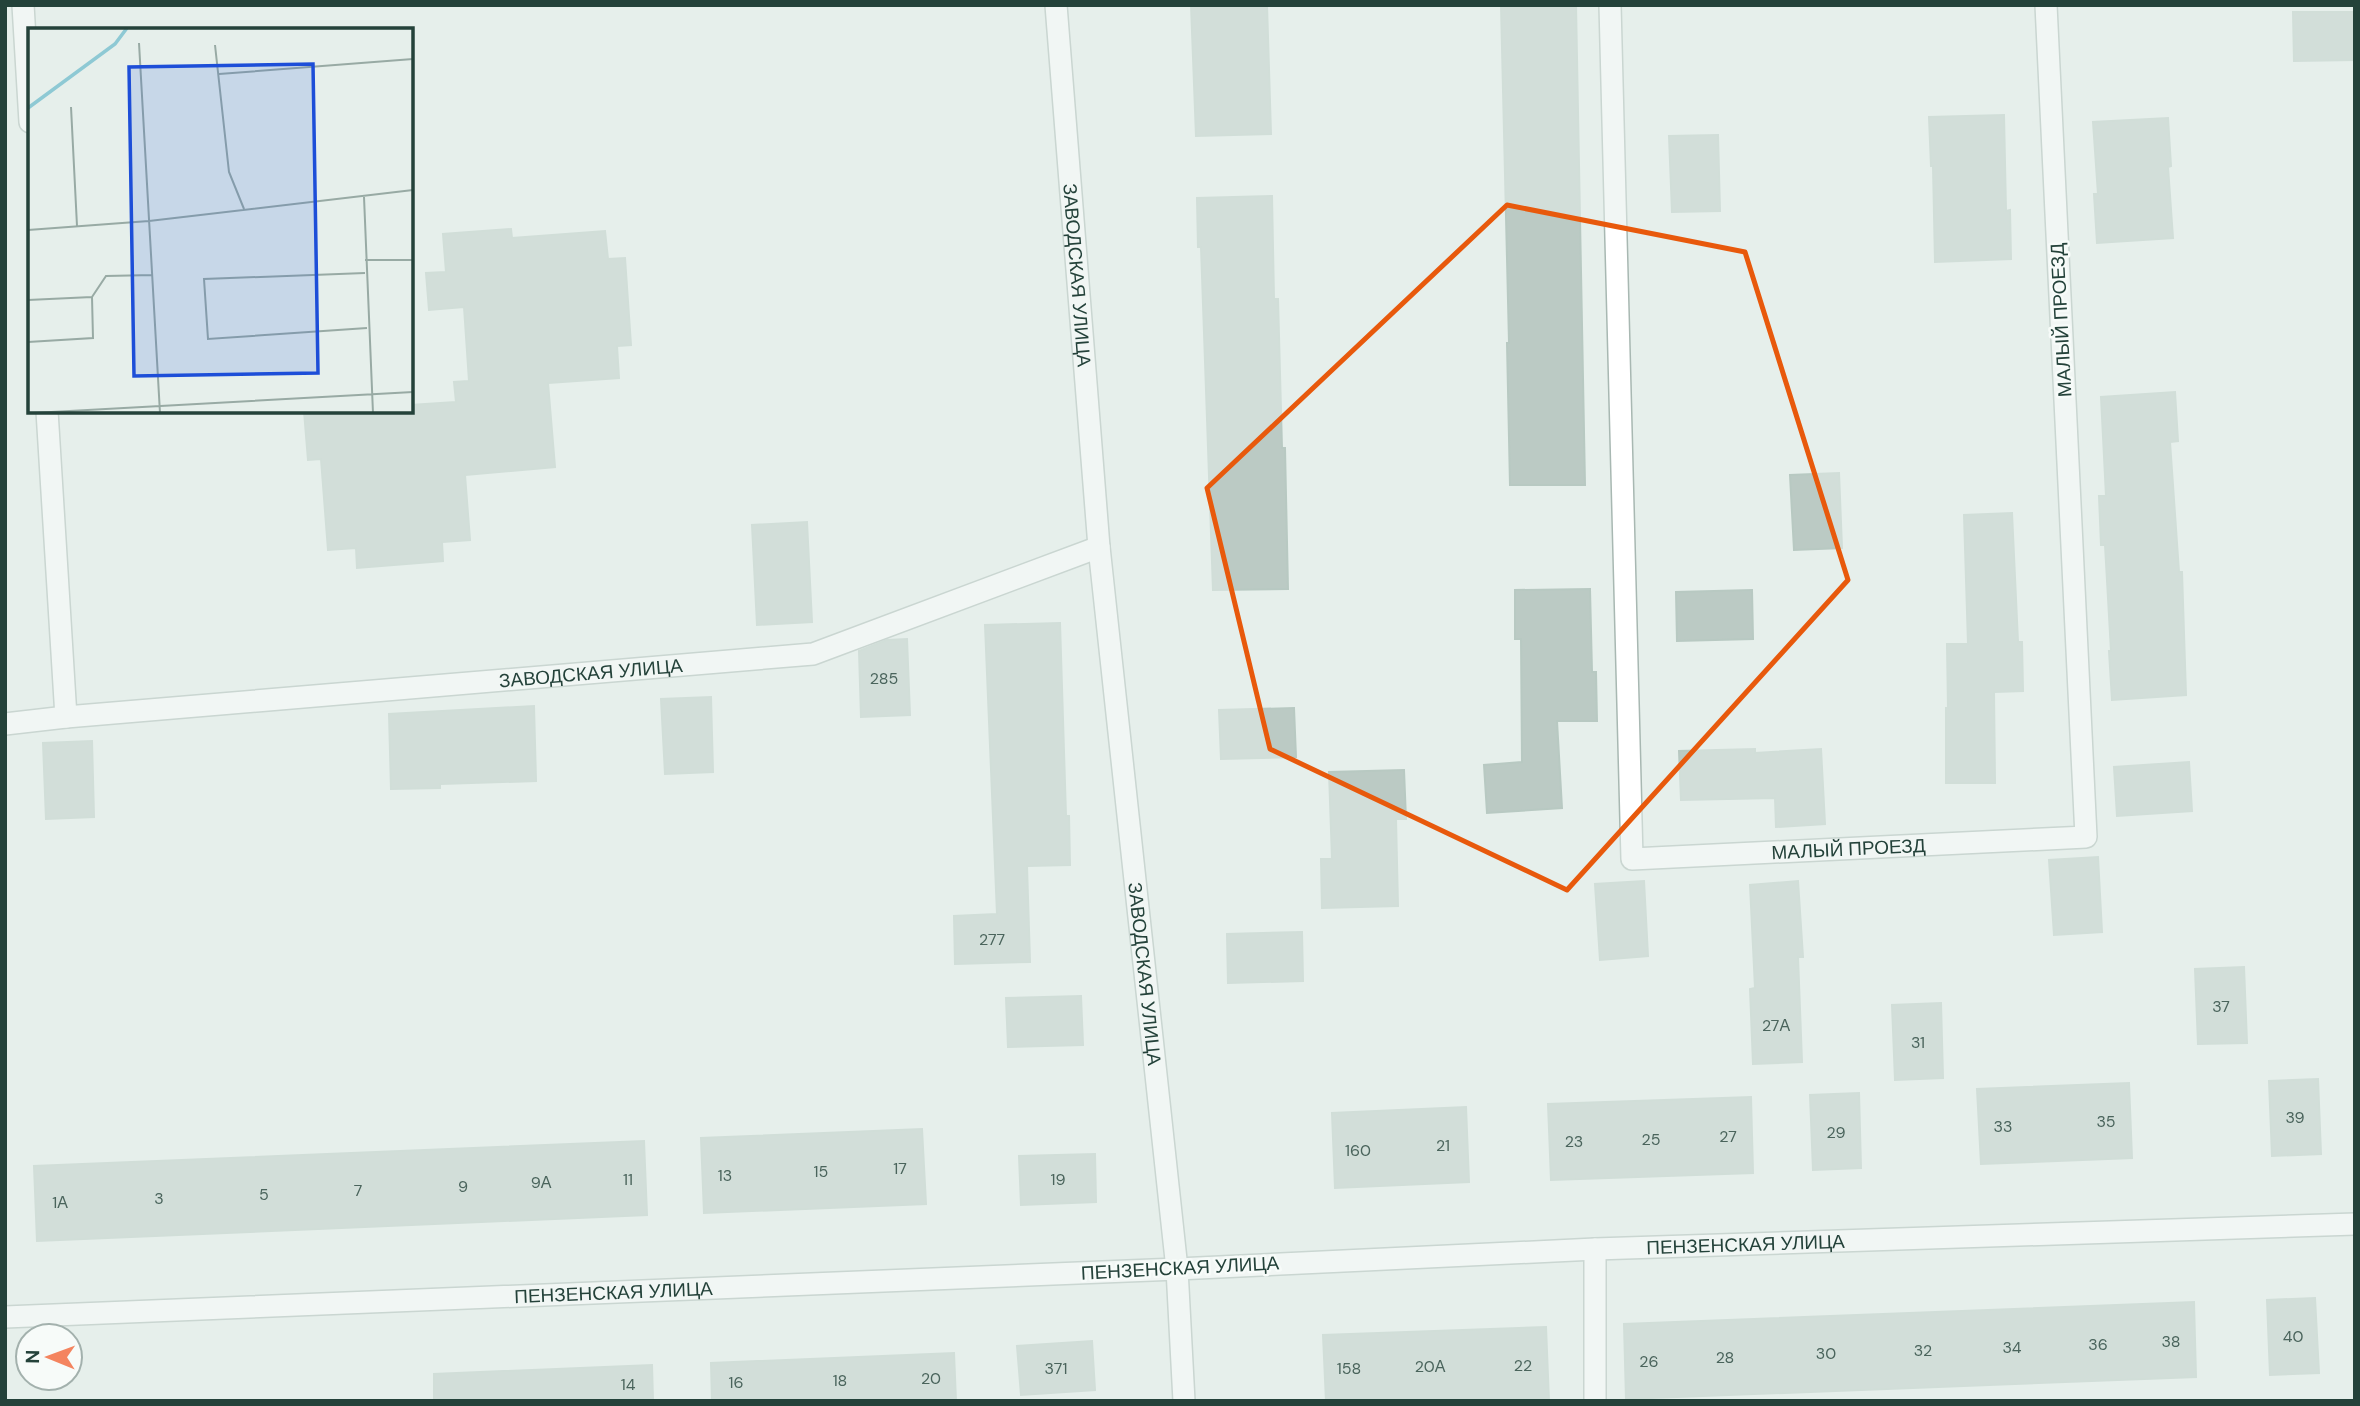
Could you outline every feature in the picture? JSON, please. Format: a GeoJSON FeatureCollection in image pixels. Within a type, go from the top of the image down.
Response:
{"type":"FeatureCollection","features":[{"type":"Feature","properties":{"kind":"street"},"geometry":{"type":"LineString","coordinates":[[23,5],[28,89]]}},
{"type":"Feature","properties":{"kind":"street","name":"ЗАВОДСКАЯ УЛИЦА"},"geometry":{"type":"LineString","coordinates":[[1056,5],[1099,547],[1177,1269],[1184,1401]]}},
{"type":"Feature","properties":{"kind":"street","name":"МАЛЫЙ ПРОЕЗД"},"geometry":{"type":"LineString","coordinates":[[1610,5],[1632,859],[2086,837],[2046,5]]}},
{"type":"Feature","properties":{"kind":"street"},"geometry":{"type":"LineString","coordinates":[[47,413],[66,717]]}},
{"type":"Feature","properties":{"kind":"street","name":"ЗАВОДСКАЯ УЛИЦА"},"geometry":{"type":"LineString","coordinates":[[5,724],[813,654],[1099,547]]}},
{"type":"Feature","properties":{"kind":"street","name":"ПЕНЗЕНСКАЯ УЛИЦА"},"geometry":{"type":"LineString","coordinates":[[5,1317],[1177,1269],[1595,1249],[2355,1224]]}},
{"type":"Feature","properties":{"kind":"street"},"geometry":{"type":"LineString","coordinates":[[1595,1249],[1595,1401]]}},
{"type":"Feature","properties":{"kind":"highlighted area"},"geometry":{"type":"Polygon","coordinates":[[[1507,205],[1745,252],[1848,580],[1567,890],[1270,749],[1207,488],[1507,205]]]}},
{"type":"Feature","properties":{"kind":"building"},"geometry":{"type":"Polygon","coordinates":[[[1191,5],[1267,5],[1271,134],[1196,136],[1191,5]]]}},
{"type":"Feature","properties":{"kind":"building"},"geometry":{"type":"Polygon","coordinates":[[[1501,5],[1576,5],[1585,485],[1510,485],[1501,5]]]}},
{"type":"Feature","properties":{"kind":"building"},"geometry":{"type":"Polygon","coordinates":[[[2293,12],[2355,12],[2355,60],[2294,61],[2293,12]]]}},
{"type":"Feature","properties":{"kind":"building"},"geometry":{"type":"Polygon","coordinates":[[[2004,115],[2006,211],[2010,210],[2011,259],[1935,262],[1929,117],[2004,115]]]}},
{"type":"Feature","properties":{"kind":"building"},"geometry":{"type":"Polygon","coordinates":[[[2168,118],[2173,238],[2097,243],[2094,194],[2098,194],[2093,122],[2168,118]]]}},
{"type":"Feature","properties":{"kind":"building"},"geometry":{"type":"Polygon","coordinates":[[[1718,135],[1720,211],[1672,212],[1669,136],[1718,135]]]}},
{"type":"Feature","properties":{"kind":"building"},"geometry":{"type":"Polygon","coordinates":[[[1272,196],[1274,299],[1278,299],[1282,448],[1285,448],[1288,589],[1213,590],[1197,198],[1272,196]]]}},
{"type":"Feature","properties":{"kind":"building"},"geometry":{"type":"Polygon","coordinates":[[[511,229],[512,238],[605,231],[608,259],[625,258],[631,345],[617,346],[619,378],[548,383],[555,467],[465,475],[470,540],[442,542],[443,561],[357,568],[356,548],[328,550],[321,459],[308,460],[304,413],[413,413],[413,405],[456,402],[454,382],[469,381],[464,307],[429,310],[426,273],[446,272],[443,234],[511,229]]]}},
{"type":"Feature","properties":{"kind":"building"},"geometry":{"type":"Polygon","coordinates":[[[2175,392],[2178,441],[2170,442],[2179,572],[2182,572],[2186,695],[2112,700],[2105,545],[2101,545],[2099,496],[2106,496],[2101,397],[2175,392]]]}},
{"type":"Feature","properties":{"kind":"building"},"geometry":{"type":"Polygon","coordinates":[[[1839,473],[1842,548],[1794,550],[1790,475],[1839,473]]]}},
{"type":"Feature","properties":{"kind":"building"},"geometry":{"type":"Polygon","coordinates":[[[2012,513],[2023,691],[1994,692],[1995,783],[1946,783],[1947,644],[1968,644],[1964,515],[2012,513]]]}},
{"type":"Feature","properties":{"kind":"building"},"geometry":{"type":"Polygon","coordinates":[[[807,522],[812,622],[757,625],[752,525],[807,522]]]}},
{"type":"Feature","properties":{"kind":"building"},"geometry":{"type":"Polygon","coordinates":[[[1590,589],[1592,672],[1596,672],[1597,721],[1557,721],[1562,808],[1487,813],[1484,765],[1522,762],[1521,639],[1515,639],[1515,590],[1590,589]]]}},
{"type":"Feature","properties":{"kind":"building"},"geometry":{"type":"Polygon","coordinates":[[[1752,590],[1753,639],[1677,641],[1676,592],[1752,590]]]}},
{"type":"Feature","properties":{"kind":"building"},"geometry":{"type":"Polygon","coordinates":[[[1060,623],[1070,865],[1027,866],[1030,962],[955,964],[954,916],[997,914],[985,625],[1060,623]]]}},
{"type":"Feature","properties":{"kind":"building"},"geometry":{"type":"Polygon","coordinates":[[[907,639],[910,715],[861,717],[859,651],[887,640],[907,639]]]}},
{"type":"Feature","properties":{"kind":"building"},"geometry":{"type":"Polygon","coordinates":[[[711,697],[713,772],[665,774],[661,699],[711,697]]]}},
{"type":"Feature","properties":{"kind":"building"},"geometry":{"type":"Polygon","coordinates":[[[534,706],[536,781],[440,784],[440,788],[391,789],[389,714],[534,706]]]}},
{"type":"Feature","properties":{"kind":"building"},"geometry":{"type":"Polygon","coordinates":[[[1294,708],[1296,757],[1221,759],[1219,710],[1294,708]]]}},
{"type":"Feature","properties":{"kind":"building"},"geometry":{"type":"Polygon","coordinates":[[[92,741],[94,817],[46,819],[43,743],[92,741]]]}},
{"type":"Feature","properties":{"kind":"building"},"geometry":{"type":"Polygon","coordinates":[[[1755,749],[1755,753],[1821,749],[1825,824],[1776,827],[1775,798],[1681,800],[1679,751],[1755,749]]]}},
{"type":"Feature","properties":{"kind":"building"},"geometry":{"type":"Polygon","coordinates":[[[2189,762],[2192,811],[2117,816],[2114,767],[2189,762]]]}},
{"type":"Feature","properties":{"kind":"building"},"geometry":{"type":"Polygon","coordinates":[[[1404,770],[1406,819],[1396,819],[1398,906],[1322,908],[1321,859],[1332,859],[1329,772],[1404,770]]]}},
{"type":"Feature","properties":{"kind":"building"},"geometry":{"type":"Polygon","coordinates":[[[2098,857],[2102,932],[2054,935],[2049,860],[2098,857]]]}},
{"type":"Feature","properties":{"kind":"building"},"geometry":{"type":"Polygon","coordinates":[[[1644,881],[1648,956],[1600,960],[1595,884],[1644,881]]]}},
{"type":"Feature","properties":{"kind":"building"},"geometry":{"type":"Polygon","coordinates":[[[1798,881],[1803,957],[1798,957],[1802,1062],[1753,1064],[1750,989],[1755,988],[1750,885],[1798,881]]]}},
{"type":"Feature","properties":{"kind":"building"},"geometry":{"type":"Polygon","coordinates":[[[1302,932],[1303,981],[1228,983],[1227,934],[1302,932]]]}},
{"type":"Feature","properties":{"kind":"building"},"geometry":{"type":"Polygon","coordinates":[[[2244,967],[2247,1043],[2198,1044],[2195,969],[2244,967]]]}},
{"type":"Feature","properties":{"kind":"building"},"geometry":{"type":"Polygon","coordinates":[[[1081,996],[1083,1045],[1008,1047],[1006,998],[1081,996]]]}},
{"type":"Feature","properties":{"kind":"building"},"geometry":{"type":"Polygon","coordinates":[[[1941,1003],[1943,1078],[1895,1080],[1892,1005],[1941,1003]]]}},
{"type":"Feature","properties":{"kind":"building"},"geometry":{"type":"Polygon","coordinates":[[[2318,1079],[2321,1154],[2272,1156],[2269,1081],[2318,1079]]]}},
{"type":"Feature","properties":{"kind":"building"},"geometry":{"type":"Polygon","coordinates":[[[2129,1083],[2132,1158],[1981,1164],[1977,1089],[2129,1083]]]}},
{"type":"Feature","properties":{"kind":"building"},"geometry":{"type":"Polygon","coordinates":[[[1859,1093],[1861,1168],[1813,1170],[1810,1095],[1859,1093]]]}},
{"type":"Feature","properties":{"kind":"building"},"geometry":{"type":"Polygon","coordinates":[[[1751,1097],[1753,1173],[1551,1180],[1548,1104],[1751,1097]]]}},
{"type":"Feature","properties":{"kind":"building"},"geometry":{"type":"Polygon","coordinates":[[[1466,1107],[1469,1182],[1335,1188],[1332,1113],[1466,1107]]]}},
{"type":"Feature","properties":{"kind":"building"},"geometry":{"type":"Polygon","coordinates":[[[922,1129],[926,1204],[704,1213],[701,1138],[922,1129]]]}},
{"type":"Feature","properties":{"kind":"building"},"geometry":{"type":"Polygon","coordinates":[[[644,1141],[647,1215],[37,1241],[34,1166],[644,1141]]]}},
{"type":"Feature","properties":{"kind":"building"},"geometry":{"type":"Polygon","coordinates":[[[1095,1154],[1096,1202],[1021,1205],[1019,1156],[1095,1154]]]}},
{"type":"Feature","properties":{"kind":"building"},"geometry":{"type":"Polygon","coordinates":[[[2315,1298],[2319,1373],[2270,1375],[2267,1300],[2315,1298]]]}},
{"type":"Feature","properties":{"kind":"building"},"geometry":{"type":"Polygon","coordinates":[[[2194,1302],[2196,1377],[1626,1399],[1624,1324],[2194,1302]]]}},
{"type":"Feature","properties":{"kind":"building"},"geometry":{"type":"Polygon","coordinates":[[[1546,1327],[1549,1401],[1326,1401],[1323,1335],[1546,1327]]]}},
{"type":"Feature","properties":{"kind":"building"},"geometry":{"type":"Polygon","coordinates":[[[1092,1341],[1095,1390],[1021,1395],[1017,1346],[1092,1341]]]}},
{"type":"Feature","properties":{"kind":"building"},"geometry":{"type":"Polygon","coordinates":[[[954,1353],[956,1401],[712,1401],[711,1363],[954,1353]]]}},
{"type":"Feature","properties":{"kind":"building"},"geometry":{"type":"Polygon","coordinates":[[[652,1365],[653,1401],[434,1401],[434,1374],[652,1365]]]}}]}
